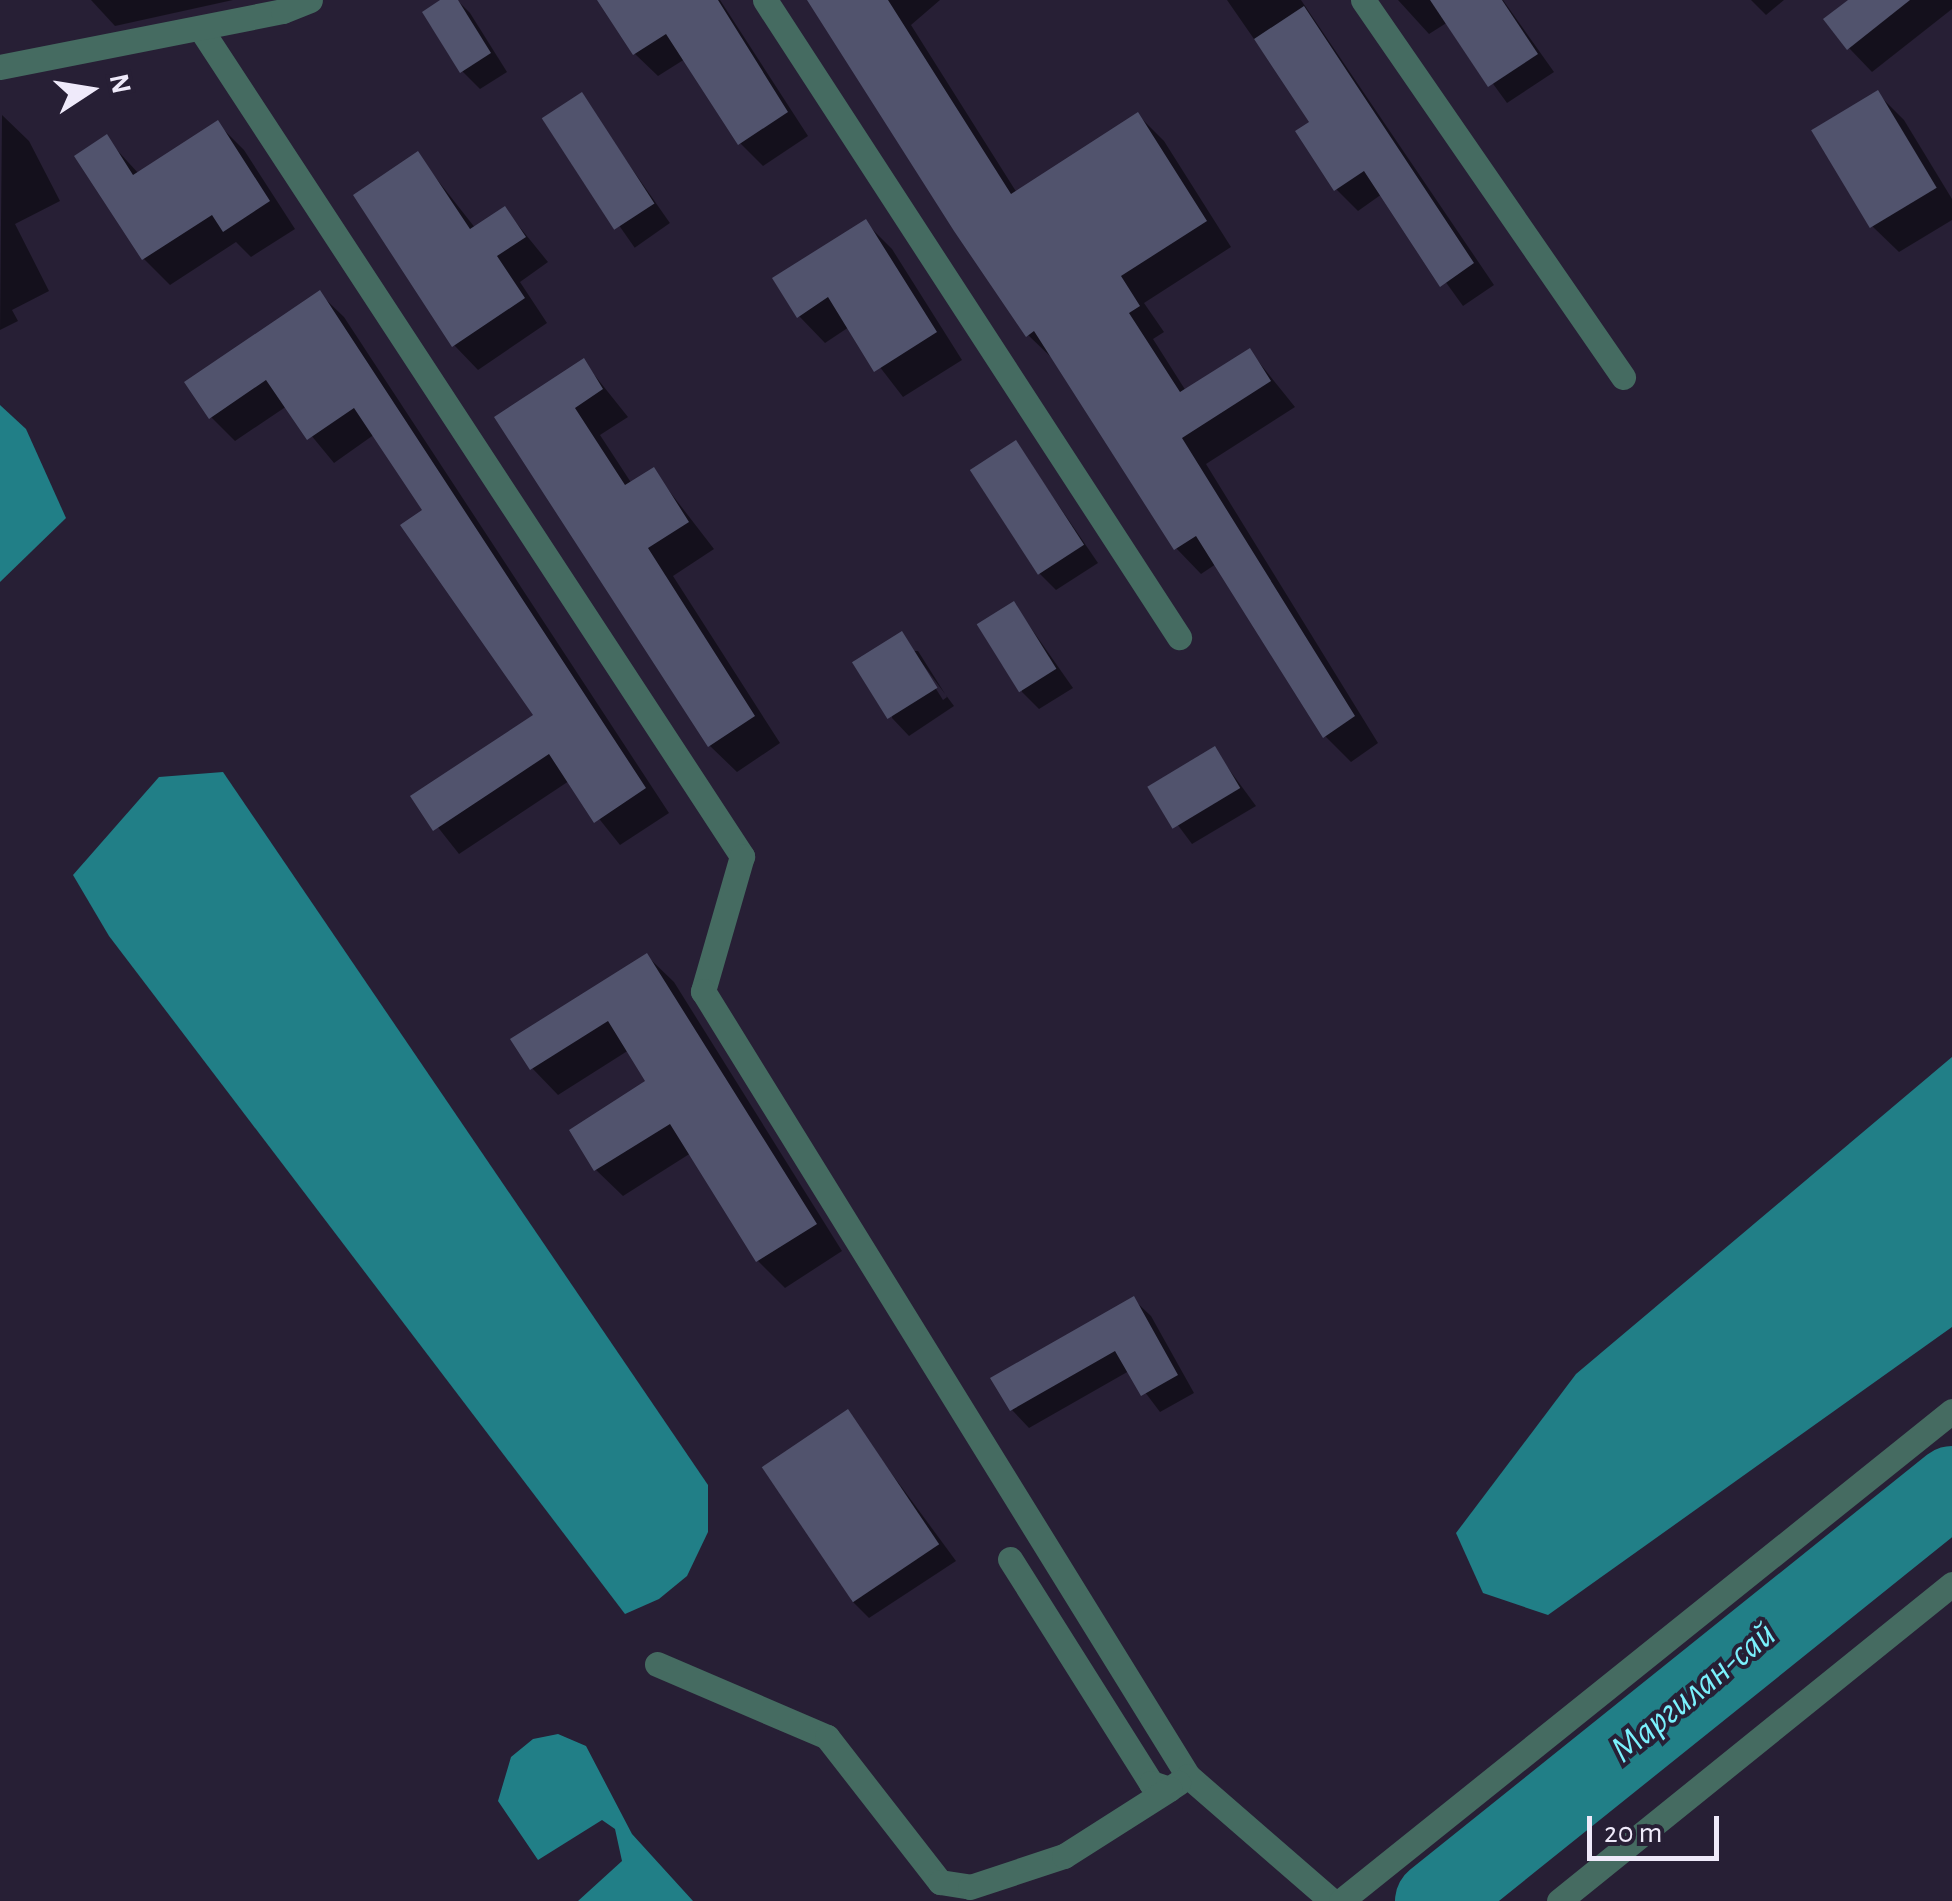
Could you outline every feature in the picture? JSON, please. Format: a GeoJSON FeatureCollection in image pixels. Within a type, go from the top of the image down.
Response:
{"type":"FeatureCollection","features":[{"type":"Feature","properties":{"kind":"street"},"geometry":{"type":"LineString","coordinates":[[0,67],[200,28],[310,0]]}},
{"type":"Feature","properties":{"kind":"street"},"geometry":{"type":"LineString","coordinates":[[765,0],[1179,637]]}},
{"type":"Feature","properties":{"kind":"street"},"geometry":{"type":"LineString","coordinates":[[1363,0],[1623,377]]}},
{"type":"Feature","properties":{"kind":"street"},"geometry":{"type":"LineString","coordinates":[[200,28],[742,856],[703,991],[1178,1783],[1332,1901]]}},
{"type":"Feature","properties":{"kind":"street"},"geometry":{"type":"LineString","coordinates":[[1341,1901],[1952,1411]]}},
{"type":"Feature","properties":{"kind":"street"},"geometry":{"type":"LineString","coordinates":[[1010,1559],[1151,1783],[1178,1783]]}},
{"type":"Feature","properties":{"kind":"street"},"geometry":{"type":"LineString","coordinates":[[1559,1901],[1952,1584]]}},
{"type":"Feature","properties":{"kind":"street"},"geometry":{"type":"LineString","coordinates":[[657,1664],[827,1738],[940,1882],[970,1887],[1064,1856],[1178,1783]]}},
{"type":"Feature","properties":{"kind":"shaded area"},"geometry":{"type":"Polygon","coordinates":[[[0,405],[26,429],[66,518],[0,582],[0,405]]]}},
{"type":"Feature","properties":{"kind":"shaded area"},"geometry":{"type":"Polygon","coordinates":[[[223,772],[708,1485],[708,1532],[687,1576],[659,1599],[625,1614],[109,936],[73,875],[159,777],[223,772]]]}},
{"type":"Feature","properties":{"kind":"shaded area"},"geometry":{"type":"Polygon","coordinates":[[[1952,1057],[1952,1327],[1548,1615],[1483,1593],[1456,1533],[1576,1374],[1952,1057]]]}},
{"type":"Feature","properties":{"kind":"shaded area"},"geometry":{"type":"Polygon","coordinates":[[[558,1734],[586,1746],[632,1834],[693,1901],[578,1901],[622,1861],[615,1829],[602,1820],[538,1860],[498,1801],[511,1757],[533,1739],[558,1734]]]}},
{"type":"Feature","properties":{"kind":"building"},"geometry":{"type":"Polygon","coordinates":[[[440,0],[458,0],[491,53],[460,73],[422,12],[440,0]]]}},
{"type":"Feature","properties":{"kind":"building"},"geometry":{"type":"Polygon","coordinates":[[[597,0],[718,0],[788,112],[738,145],[666,34],[633,55],[597,0]]]}},
{"type":"Feature","properties":{"kind":"building"},"geometry":{"type":"Polygon","coordinates":[[[807,0],[888,0],[1011,194],[1138,112],[1207,221],[1121,276],[1140,306],[1129,313],[1180,392],[1250,348],[1271,381],[1182,438],[1355,716],[1323,738],[1196,536],[1174,550],[1034,331],[1026,337],[954,231],[807,0]]]}},
{"type":"Feature","properties":{"kind":"building"},"geometry":{"type":"Polygon","coordinates":[[[1430,0],[1502,0],[1538,54],[1488,87],[1430,0]]]}},
{"type":"Feature","properties":{"kind":"building"},"geometry":{"type":"Polygon","coordinates":[[[1848,0],[1910,0],[1847,50],[1823,19],[1848,0]]]}},
{"type":"Feature","properties":{"kind":"building"},"geometry":{"type":"Polygon","coordinates":[[[1304,6],[1474,263],[1440,287],[1364,171],[1334,191],[1295,131],[1309,122],[1254,39],[1304,6]]]}},
{"type":"Feature","properties":{"kind":"building"},"geometry":{"type":"Polygon","coordinates":[[[1878,90],[1937,188],[1870,228],[1811,130],[1878,90]]]}},
{"type":"Feature","properties":{"kind":"building"},"geometry":{"type":"Polygon","coordinates":[[[582,92],[654,204],[614,230],[542,118],[582,92]]]}},
{"type":"Feature","properties":{"kind":"building"},"geometry":{"type":"Polygon","coordinates":[[[218,120],[270,201],[223,232],[212,215],[142,260],[74,156],[107,134],[133,175],[218,120]]]}},
{"type":"Feature","properties":{"kind":"building"},"geometry":{"type":"Polygon","coordinates":[[[418,151],[470,229],[505,206],[526,237],[497,256],[525,298],[452,347],[353,195],[418,151]]]}},
{"type":"Feature","properties":{"kind":"building"},"geometry":{"type":"Polygon","coordinates":[[[866,219],[937,332],[874,372],[828,297],[797,318],[772,278],[866,219]]]}},
{"type":"Feature","properties":{"kind":"building"},"geometry":{"type":"Polygon","coordinates":[[[320,290],[646,788],[594,823],[549,754],[433,831],[410,796],[533,715],[400,525],[422,510],[354,408],[307,440],[266,380],[209,419],[184,382],[320,290]]]}},
{"type":"Feature","properties":{"kind":"building"},"geometry":{"type":"Polygon","coordinates":[[[584,358],[603,389],[575,408],[625,485],[654,467],[689,522],[648,548],[755,716],[708,747],[494,417],[584,358]]]}},
{"type":"Feature","properties":{"kind":"building"},"geometry":{"type":"Polygon","coordinates":[[[1016,440],[1084,545],[1038,575],[970,470],[1016,440]]]}},
{"type":"Feature","properties":{"kind":"building"},"geometry":{"type":"Polygon","coordinates":[[[1014,601],[1056,669],[1019,692],[977,624],[1014,601]]]}},
{"type":"Feature","properties":{"kind":"building"},"geometry":{"type":"Polygon","coordinates":[[[902,631],[938,688],[887,719],[852,662],[902,631]]]}},
{"type":"Feature","properties":{"kind":"building"},"geometry":{"type":"Polygon","coordinates":[[[1215,746],[1240,788],[1173,829],[1147,787],[1215,746]]]}},
{"type":"Feature","properties":{"kind":"building"},"geometry":{"type":"Polygon","coordinates":[[[647,953],[817,1224],[756,1262],[670,1124],[594,1171],[569,1130],[645,1081],[608,1021],[530,1070],[510,1039],[647,953]]]}},
{"type":"Feature","properties":{"kind":"building"},"geometry":{"type":"Polygon","coordinates":[[[1134,1296],[1178,1375],[1141,1396],[1115,1351],[1010,1411],[990,1378],[1134,1296]]]}},
{"type":"Feature","properties":{"kind":"building"},"geometry":{"type":"Polygon","coordinates":[[[848,1409],[939,1544],[853,1602],[762,1467],[848,1409]]]}},
{"type":"Feature","properties":{"kind":"waterway","name":"Маргилан-сай"},"geometry":{"type":"LineString","coordinates":[[1435,1901],[1952,1486]]}}]}
